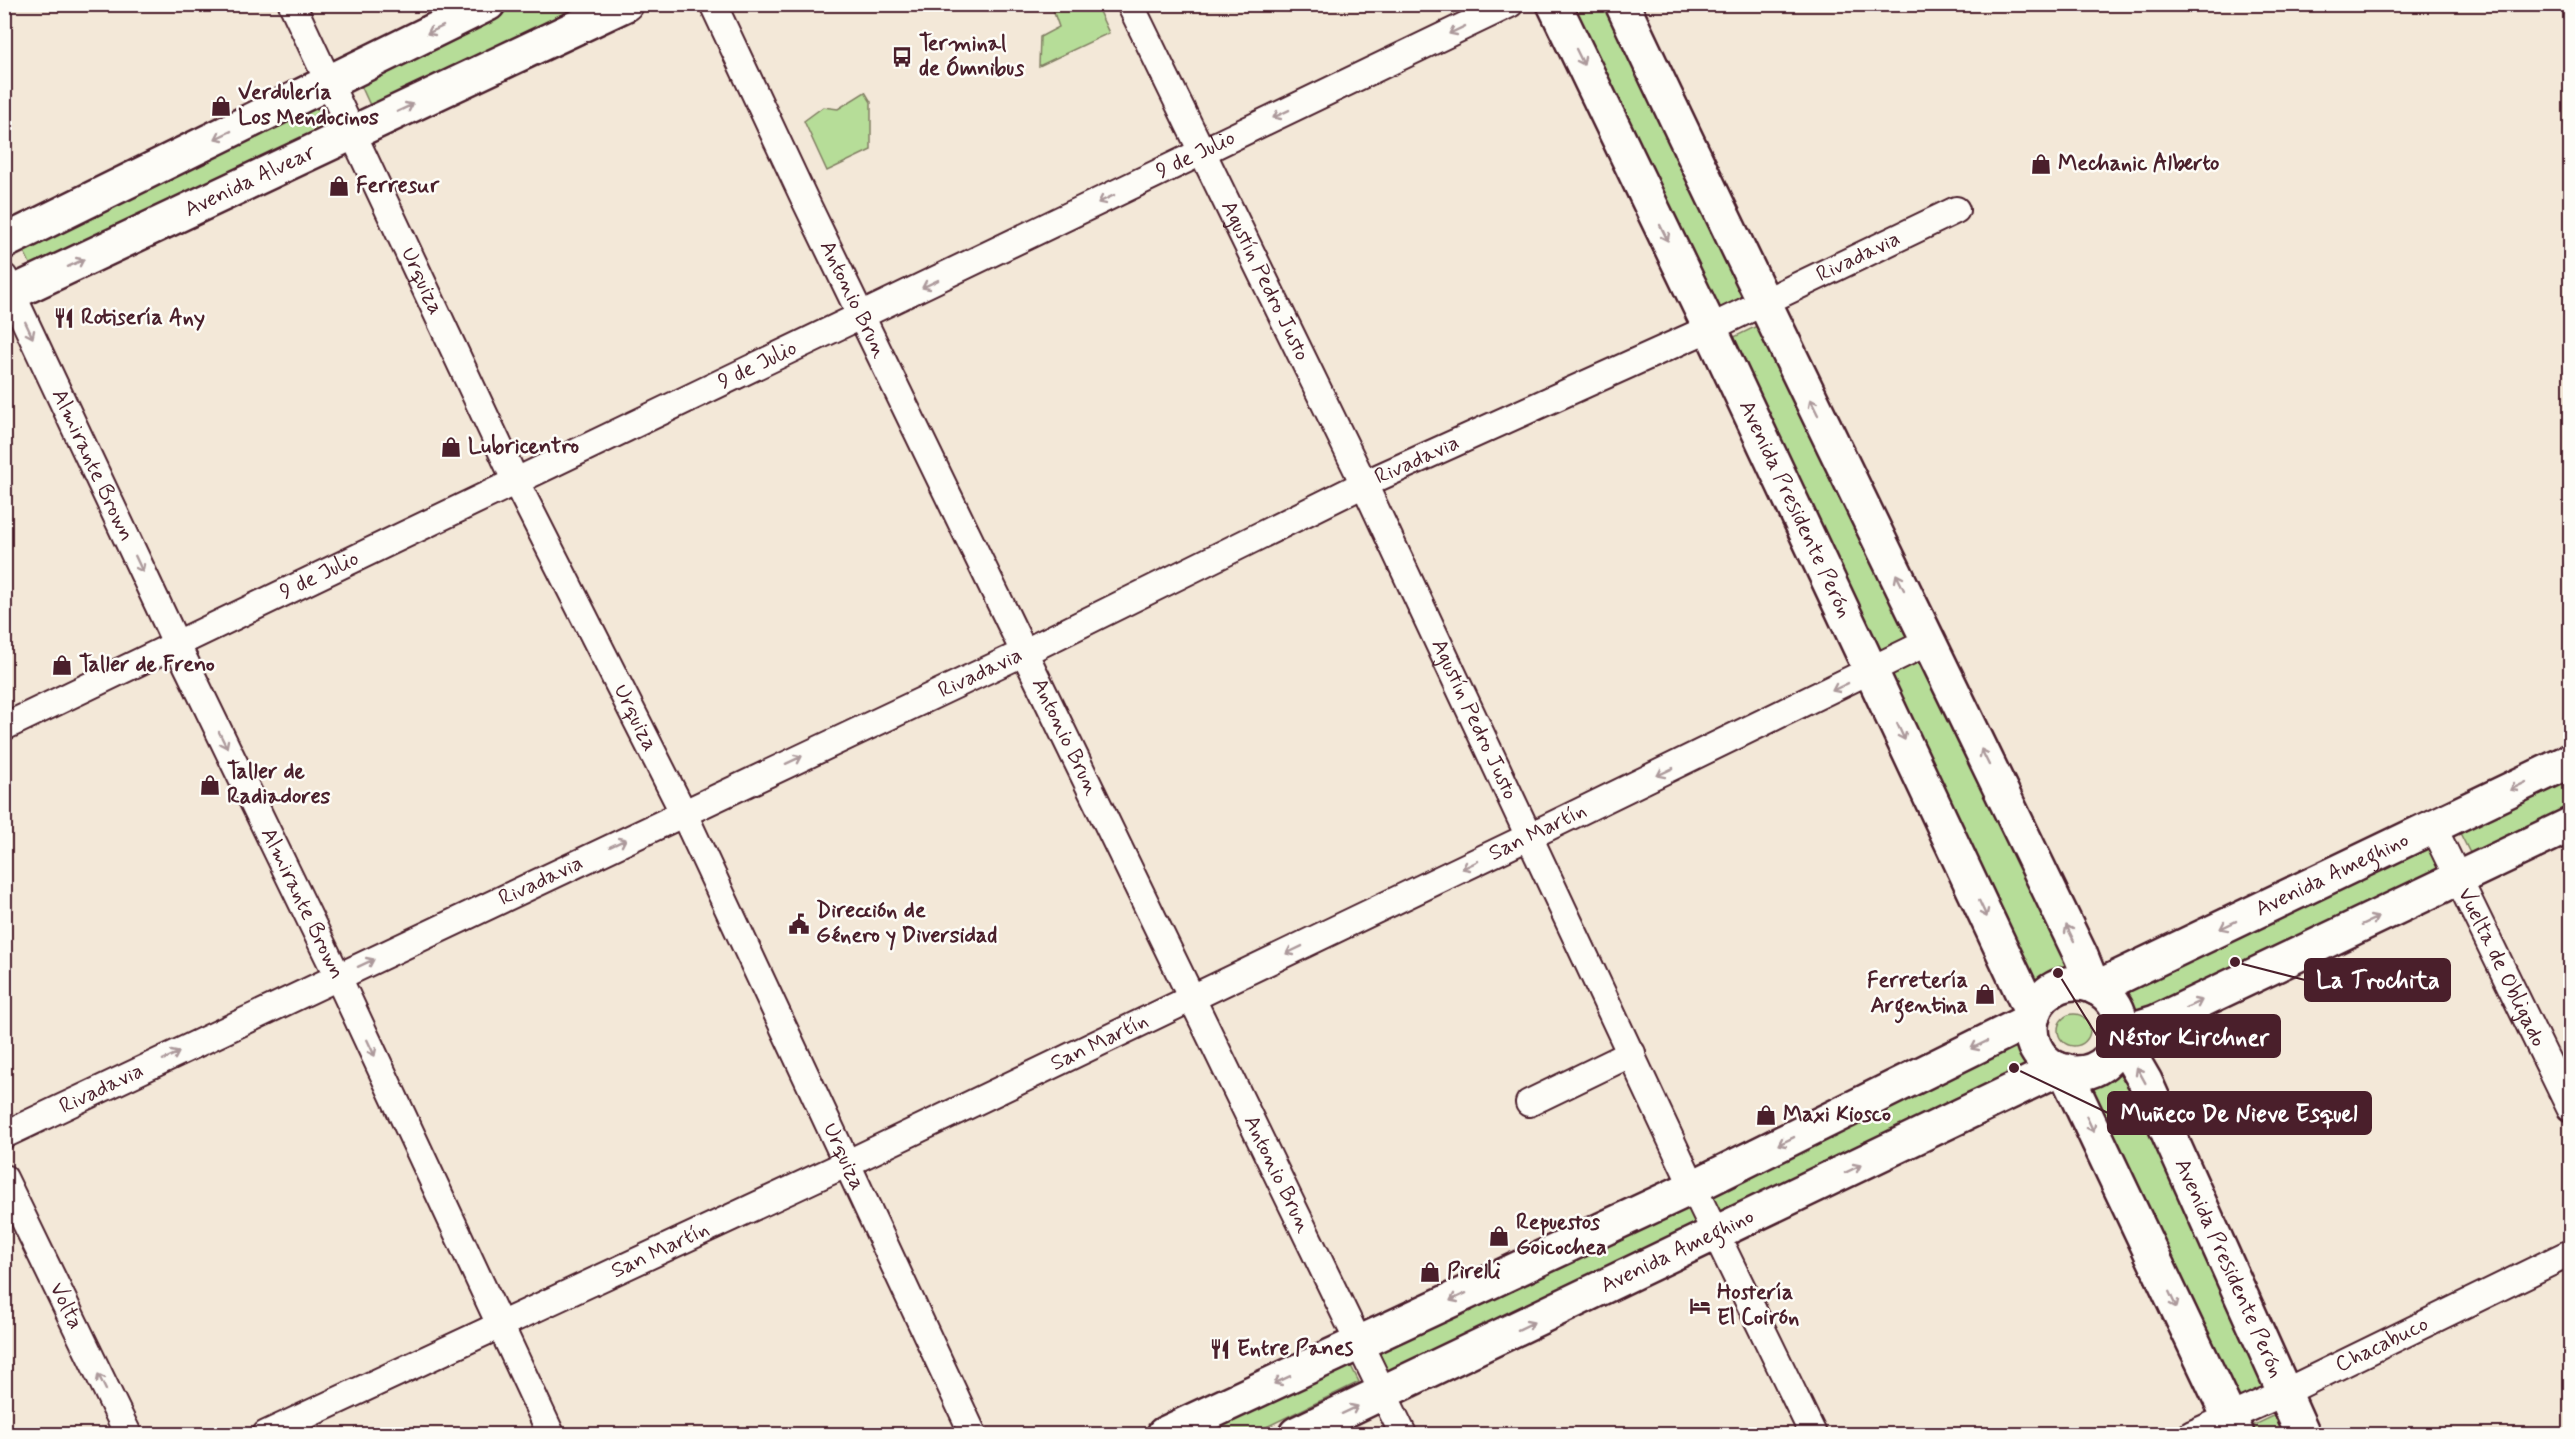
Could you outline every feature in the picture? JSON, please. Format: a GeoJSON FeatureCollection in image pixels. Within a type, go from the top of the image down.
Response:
{"type":"FeatureCollection","features":[{"type":"Feature","properties":{"kind":"main road"},"geometry":{"type":"LineString","coordinates":[[4,242],[488,4]]}},
{"type":"Feature","properties":{"kind":"main road","name":"Avenida Alvear"},"geometry":{"type":"LineString","coordinates":[[7,289],[354,132],[626,4]]}},
{"type":"Feature","properties":{"kind":"main road","name":"Avenida Presidente Perón"},"geometry":{"type":"LineString","coordinates":[[1554,4],[1873,671],[2032,1017]]}},
{"type":"Feature","properties":{"kind":"main road"},"geometry":{"type":"LineString","coordinates":[[1622,4],[1763,303],[1930,641],[2095,987]]}},
{"type":"Feature","properties":{"kind":"main road","name":"Avenida Ameghino"},"geometry":{"type":"LineString","coordinates":[[2095,987],[2571,761]]}},
{"type":"Feature","properties":{"kind":"main road"},"geometry":{"type":"LineString","coordinates":[[2120,1035],[2156,1022],[2571,825]]}},
{"type":"Feature","properties":{"kind":"main road"},"geometry":{"type":"LineString","coordinates":[[2079,983],[2095,987],[2116,1007],[2121,1022],[2120,1035],[2114,1052],[2103,1064],[2089,1071],[2074,1073],[2046,1062],[2037,1051],[2032,1038],[2032,1017],[2042,998],[2052,989],[2066,984],[2079,983]]}},
{"type":"Feature","properties":{"kind":"main road"},"geometry":{"type":"LineString","coordinates":[[1164,1434],[1694,1187],[2032,1017]]}},
{"type":"Feature","properties":{"kind":"main road","name":"Avenida Presidente Perón"},"geometry":{"type":"LineString","coordinates":[[2120,1035],[2145,1081],[2303,1434]]}},
{"type":"Feature","properties":{"kind":"main road"},"geometry":{"type":"LineString","coordinates":[[2062,1070],[2232,1426]]}},
{"type":"Feature","properties":{"kind":"main road","name":"Avenida Ameghino"},"geometry":{"type":"LineString","coordinates":[[1296,1434],[2062,1070]]}},
{"type":"Feature","properties":{"kind":"street","name":"Urquiza"},"geometry":{"type":"LineString","coordinates":[[292,4],[354,132],[516,482],[683,812],[973,1434]]}},
{"type":"Feature","properties":{"kind":"street","name":"Antonio Brun"},"geometry":{"type":"LineString","coordinates":[[713,4],[1403,1434]]}},
{"type":"Feature","properties":{"kind":"street","name":"Agustín Pedro Justo"},"geometry":{"type":"LineString","coordinates":[[1130,4],[1364,484],[1694,1187],[1813,1434]]}},
{"type":"Feature","properties":{"kind":"street","name":"9 de Julio"},"geometry":{"type":"LineString","coordinates":[[4,727],[1510,4]]}},
{"type":"Feature","properties":{"kind":"street","name":"Rivadavia"},"geometry":{"type":"LineString","coordinates":[[4,1135],[1025,652],[1364,484],[1710,328],[1956,210]]}},
{"type":"Feature","properties":{"kind":"street","name":"Almirante Brown"},"geometry":{"type":"LineString","coordinates":[[7,289],[338,976],[551,1434]]}},
{"type":"Feature","properties":{"kind":"street","name":"San Martín"},"geometry":{"type":"LineString","coordinates":[[267,1434],[848,1163],[1192,999],[1873,671],[1930,641]]}},
{"type":"Feature","properties":{"kind":"street","name":"Vuelta de Obligado"},"geometry":{"type":"LineString","coordinates":[[2433,827],[2571,1108]]}},
{"type":"Feature","properties":{"kind":"street"},"geometry":{"type":"LineString","coordinates":[[1529,1103],[1632,1053]]}},
{"type":"Feature","properties":{"kind":"street","name":"Volta"},"geometry":{"type":"LineString","coordinates":[[4,1178],[128,1434]]}},
{"type":"Feature","properties":{"kind":"street","name":"Chacabuco"},"geometry":{"type":"LineString","coordinates":[[2192,1434],[2232,1426],[2283,1393],[2571,1252]]}},
{"type":"Feature","properties":{"kind":"green space"},"geometry":{"type":"Polygon","coordinates":[[[1057,4],[1096,5],[1109,33],[1039,66],[1040,37],[1059,27],[1052,7],[1057,4]]]}},
{"type":"Feature","properties":{"kind":"green space"},"geometry":{"type":"Polygon","coordinates":[[[518,5],[602,5],[374,114],[359,81],[518,5]]]}},
{"type":"Feature","properties":{"kind":"green space"},"geometry":{"type":"Polygon","coordinates":[[[1567,5],[1606,5],[1748,297],[1716,312],[1567,5]]]}},
{"type":"Feature","properties":{"kind":"green space"},"geometry":{"type":"Polygon","coordinates":[[[865,92],[871,102],[871,150],[827,171],[804,121],[823,107],[838,109],[865,92]]]}},
{"type":"Feature","properties":{"kind":"green space"},"geometry":{"type":"Polygon","coordinates":[[[314,99],[330,132],[35,274],[19,241],[314,99]]]}},
{"type":"Feature","properties":{"kind":"green space"},"geometry":{"type":"Polygon","coordinates":[[[1761,324],[1913,637],[1880,652],[1728,340],[1761,324]]]}},
{"type":"Feature","properties":{"kind":"green space"},"geometry":{"type":"Polygon","coordinates":[[[1919,660],[2071,973],[2038,988],[1887,676],[1919,660]]]}},
{"type":"Feature","properties":{"kind":"green space"},"geometry":{"type":"Polygon","coordinates":[[[2570,779],[2570,809],[2472,857],[2460,833],[2570,779]]]}},
{"type":"Feature","properties":{"kind":"green space"},"geometry":{"type":"Polygon","coordinates":[[[2430,843],[2442,867],[2132,1020],[2120,996],[2430,843]]]}},
{"type":"Feature","properties":{"kind":"green space"},"geometry":{"type":"Polygon","coordinates":[[[2074,1014],[2086,1018],[2090,1030],[2086,1042],[2074,1046],[2062,1042],[2058,1030],[2062,1018],[2074,1014]]]}},
{"type":"Feature","properties":{"kind":"green space"},"geometry":{"type":"Polygon","coordinates":[[[2022,1043],[2034,1066],[1724,1219],[1712,1195],[2022,1043]]]}},
{"type":"Feature","properties":{"kind":"green space"},"geometry":{"type":"Polygon","coordinates":[[[2120,1071],[2271,1384],[2239,1399],[2087,1087],[2120,1071]]]}},
{"type":"Feature","properties":{"kind":"green space"},"geometry":{"type":"Polygon","coordinates":[[[1687,1202],[1699,1226],[1389,1378],[1377,1354],[1687,1202]]]}},
{"type":"Feature","properties":{"kind":"green space"},"geometry":{"type":"Polygon","coordinates":[[[1347,1358],[1359,1382],[1252,1434],[1192,1434],[1347,1358]]]}},
{"type":"Feature","properties":{"kind":"green space"},"geometry":{"type":"Polygon","coordinates":[[[2280,1413],[2291,1434],[2251,1434],[2248,1428],[2280,1413]]]}},
{"type":"Feature","properties":{"kind":"place","name":"Terminal de Ómnibus"},"geometry":{"type":"Point","coordinates":[902,57]}},
{"type":"Feature","properties":{"kind":"place","name":"Verdulería Los Mendocinos"},"geometry":{"type":"Point","coordinates":[221,106]}},
{"type":"Feature","properties":{"kind":"place","name":"Mechanic Alberto"},"geometry":{"type":"Point","coordinates":[2041,164]}},
{"type":"Feature","properties":{"kind":"place","name":"Ferresur"},"geometry":{"type":"Point","coordinates":[339,186]}},
{"type":"Feature","properties":{"kind":"place","name":"Rotisería Any"},"geometry":{"type":"Point","coordinates":[64,318]}},
{"type":"Feature","properties":{"kind":"place","name":"Lubricentro"},"geometry":{"type":"Point","coordinates":[451,447]}},
{"type":"Feature","properties":{"kind":"place","name":"Taller de Freno"},"geometry":{"type":"Point","coordinates":[62,665]}},
{"type":"Feature","properties":{"kind":"place","name":"Taller de Radiadores"},"geometry":{"type":"Point","coordinates":[210,785]}},
{"type":"Feature","properties":{"kind":"place","name":"Dirección de Género y Diversidad"},"geometry":{"type":"Point","coordinates":[799,924]}},
{"type":"Feature","properties":{"kind":"place","name":"La Trochita"},"geometry":{"type":"Point","coordinates":[2235,962]}},
{"type":"Feature","properties":{"kind":"place","name":"Néstor Kirchner"},"geometry":{"type":"Point","coordinates":[2058,973]}},
{"type":"Feature","properties":{"kind":"place","name":"Ferretería Argentina"},"geometry":{"type":"Point","coordinates":[1985,994]}},
{"type":"Feature","properties":{"kind":"place","name":"Muñeco De Nieve Esquel"},"geometry":{"type":"Point","coordinates":[2014,1068]}},
{"type":"Feature","properties":{"kind":"place","name":"Maxi Kiosco"},"geometry":{"type":"Point","coordinates":[1766,1115]}},
{"type":"Feature","properties":{"kind":"place","name":"Repuestos Goicochea"},"geometry":{"type":"Point","coordinates":[1499,1236]}},
{"type":"Feature","properties":{"kind":"place","name":"Pirelli"},"geometry":{"type":"Point","coordinates":[1430,1272]}},
{"type":"Feature","properties":{"kind":"place","name":"Hostería El Coirón"},"geometry":{"type":"Point","coordinates":[1700,1306]}},
{"type":"Feature","properties":{"kind":"place","name":"Entre Panes"},"geometry":{"type":"Point","coordinates":[1220,1349]}}]}
